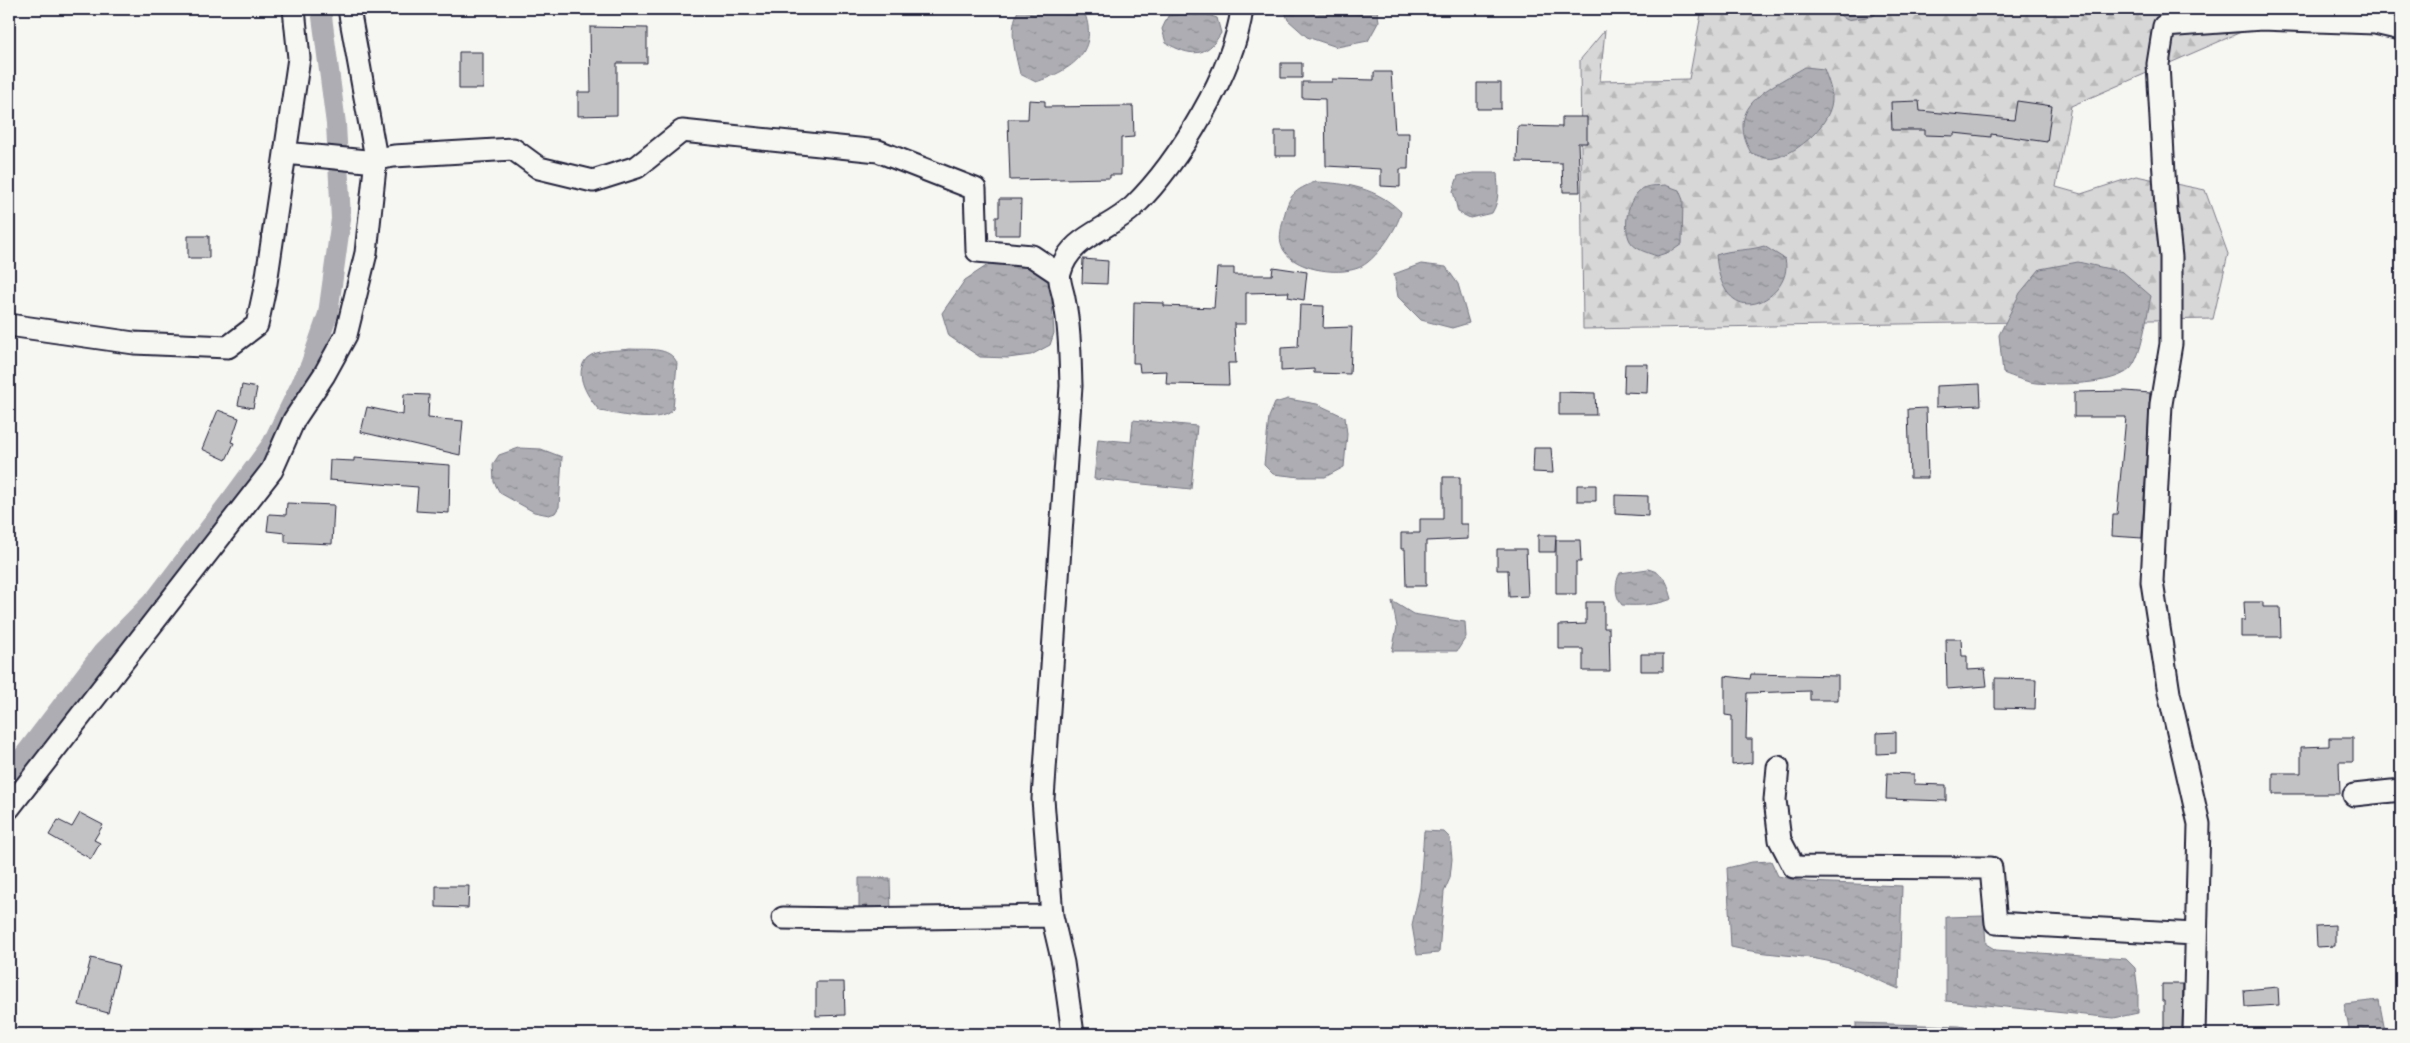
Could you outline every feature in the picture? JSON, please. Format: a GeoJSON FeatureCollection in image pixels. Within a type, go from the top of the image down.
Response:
{"type":"FeatureCollection","features":[{"type":"Feature","properties":{"kind":"street"},"geometry":{"type":"LineString","coordinates":[[9,325],[134,343],[228,347],[257,326],[266,283],[299,58],[294,9]]}},
{"type":"Feature","properties":{"kind":"street"},"geometry":{"type":"LineString","coordinates":[[9,808],[272,470],[294,420],[324,375],[346,336],[366,253],[371,159],[349,9]]}},
{"type":"Feature","properties":{"kind":"street"},"geometry":{"type":"LineString","coordinates":[[1072,1034],[1063,963],[1052,916],[1043,799],[1070,386],[1069,323],[1059,274],[1072,248],[1133,207],[1180,152],[1216,87],[1240,24],[1242,9]]}},
{"type":"Feature","properties":{"kind":"street"},"geometry":{"type":"LineString","coordinates":[[2194,1034],[2199,824],[2169,694],[2152,582],[2161,404],[2171,344],[2171,257],[2166,210],[2158,64],[2164,26],[2262,19],[2375,23],[2401,29]]}},
{"type":"Feature","properties":{"kind":"street"},"geometry":{"type":"LineString","coordinates":[[285,153],[371,159],[514,150],[539,168],[593,181],[638,166],[682,131],[878,150],[975,189],[977,251],[1032,256],[1059,274]]}},
{"type":"Feature","properties":{"kind":"street"},"geometry":{"type":"LineString","coordinates":[[1778,766],[1775,800],[1780,840],[1794,867],[1991,868],[1996,923],[2195,934]]}},
{"type":"Feature","properties":{"kind":"street"},"geometry":{"type":"LineString","coordinates":[[2354,795],[2401,790]]}},
{"type":"Feature","properties":{"kind":"street"},"geometry":{"type":"LineString","coordinates":[[783,918],[848,920],[1052,916]]}},
{"type":"Feature","properties":{"kind":"green space"},"geometry":{"type":"Polygon","coordinates":[[[1702,9],[2294,9],[2071,106],[2056,187],[2081,194],[2136,176],[2205,190],[2228,254],[2213,319],[1583,329],[1580,60],[1605,30],[1600,81],[1689,79],[1702,9]]]}},
{"type":"Feature","properties":{"kind":"water"},"geometry":{"type":"Polygon","coordinates":[[[1019,9],[1083,9],[1088,24],[1088,36],[1086,47],[1080,57],[1061,71],[1036,82],[1020,74],[1013,33],[1019,9]]]}},
{"type":"Feature","properties":{"kind":"water"},"geometry":{"type":"Polygon","coordinates":[[[1284,9],[1377,9],[1379,21],[1368,41],[1337,47],[1307,37],[1288,20],[1284,9]]]}},
{"type":"Feature","properties":{"kind":"water"},"geometry":{"type":"Polygon","coordinates":[[[1831,9],[1881,9],[1873,16],[1847,20],[1831,9]]]}},
{"type":"Feature","properties":{"kind":"water"},"geometry":{"type":"Polygon","coordinates":[[[1205,14],[1217,18],[1221,33],[1203,51],[1197,53],[1183,51],[1166,43],[1162,29],[1168,16],[1205,14]]]}},
{"type":"Feature","properties":{"kind":"water"},"geometry":{"type":"Polygon","coordinates":[[[1805,67],[1824,69],[1830,86],[1831,106],[1821,126],[1803,143],[1783,155],[1769,158],[1751,153],[1744,136],[1743,122],[1747,110],[1755,100],[1778,82],[1805,67]]]}},
{"type":"Feature","properties":{"kind":"water"},"geometry":{"type":"Polygon","coordinates":[[[1473,173],[1497,173],[1498,194],[1492,213],[1470,218],[1458,212],[1453,191],[1458,176],[1473,173]]]}},
{"type":"Feature","properties":{"kind":"water"},"geometry":{"type":"Polygon","coordinates":[[[1315,182],[1361,188],[1382,197],[1401,212],[1385,244],[1365,265],[1339,271],[1316,269],[1295,261],[1287,255],[1282,247],[1280,240],[1281,232],[1288,203],[1294,194],[1315,182]]]}},
{"type":"Feature","properties":{"kind":"water"},"geometry":{"type":"Polygon","coordinates":[[[1665,185],[1679,190],[1683,200],[1682,244],[1672,251],[1657,256],[1642,251],[1632,244],[1628,235],[1627,219],[1631,203],[1640,190],[1648,186],[1665,185]]]}},
{"type":"Feature","properties":{"kind":"water"},"geometry":{"type":"Polygon","coordinates":[[[1764,246],[1785,259],[1785,273],[1779,286],[1769,296],[1757,303],[1744,303],[1731,297],[1721,281],[1716,255],[1764,246]]]}},
{"type":"Feature","properties":{"kind":"water"},"geometry":{"type":"Polygon","coordinates":[[[994,261],[1026,264],[1050,273],[1054,333],[1050,345],[1031,355],[1008,358],[980,357],[949,336],[942,313],[965,280],[994,261]]]}},
{"type":"Feature","properties":{"kind":"water"},"geometry":{"type":"Polygon","coordinates":[[[2078,262],[2123,272],[2151,296],[2141,345],[2130,369],[2122,374],[2099,381],[2058,384],[2036,383],[2003,373],[1999,335],[2020,293],[2040,269],[2078,262]]]}},
{"type":"Feature","properties":{"kind":"water"},"geometry":{"type":"Polygon","coordinates":[[[1421,264],[1446,267],[1458,284],[1469,323],[1452,328],[1421,320],[1398,297],[1394,274],[1421,264]]]}},
{"type":"Feature","properties":{"kind":"water"},"geometry":{"type":"Polygon","coordinates":[[[630,349],[663,351],[674,358],[677,363],[673,409],[667,414],[639,417],[600,411],[587,393],[581,371],[587,358],[596,353],[630,349]]]}},
{"type":"Feature","properties":{"kind":"water"},"geometry":{"type":"Polygon","coordinates":[[[1288,399],[1317,404],[1345,417],[1347,434],[1344,467],[1325,477],[1300,477],[1273,474],[1264,465],[1269,417],[1275,403],[1288,399]]]}},
{"type":"Feature","properties":{"kind":"water"},"geometry":{"type":"Polygon","coordinates":[[[1133,420],[1197,426],[1191,489],[1094,479],[1098,439],[1131,442],[1133,420]]]}},
{"type":"Feature","properties":{"kind":"water"},"geometry":{"type":"Polygon","coordinates":[[[519,448],[541,449],[562,457],[559,507],[555,513],[549,515],[534,512],[500,493],[494,482],[493,464],[499,455],[519,448]]]}},
{"type":"Feature","properties":{"kind":"water"},"geometry":{"type":"Polygon","coordinates":[[[1648,569],[1662,576],[1669,588],[1672,599],[1648,605],[1622,605],[1616,589],[1620,573],[1648,569]]]}},
{"type":"Feature","properties":{"kind":"water"},"geometry":{"type":"Polygon","coordinates":[[[1392,601],[1413,614],[1465,622],[1466,637],[1457,651],[1392,651],[1397,627],[1392,601]]]}},
{"type":"Feature","properties":{"kind":"water"},"geometry":{"type":"Polygon","coordinates":[[[1424,831],[1444,832],[1450,838],[1452,859],[1450,878],[1444,892],[1439,953],[1417,955],[1412,925],[1420,888],[1424,831]]]}},
{"type":"Feature","properties":{"kind":"water"},"geometry":{"type":"Polygon","coordinates":[[[1771,861],[1778,876],[1807,882],[1902,886],[1899,989],[1836,963],[1731,947],[1727,868],[1752,862],[1771,861]]]}},
{"type":"Feature","properties":{"kind":"water"},"geometry":{"type":"Polygon","coordinates":[[[859,878],[890,878],[891,912],[859,912],[859,878]]]}},
{"type":"Feature","properties":{"kind":"water"},"geometry":{"type":"Polygon","coordinates":[[[1984,916],[1986,944],[1996,950],[2126,959],[2135,968],[2138,1013],[2114,1018],[1946,1001],[1946,917],[1984,916]]]}},
{"type":"Feature","properties":{"kind":"water"},"geometry":{"type":"Polygon","coordinates":[[[2379,1000],[2384,1026],[2388,1034],[2337,1034],[2349,1027],[2344,1004],[2379,1000]]]}},
{"type":"Feature","properties":{"kind":"water"},"geometry":{"type":"Polygon","coordinates":[[[1856,1023],[1959,1026],[2002,1034],[1856,1034],[1856,1023]]]}},
{"type":"Feature","properties":{"kind":"building"},"geometry":{"type":"Polygon","coordinates":[[[590,27],[647,28],[647,63],[617,63],[617,115],[578,116],[578,92],[591,92],[590,27]]]}},
{"type":"Feature","properties":{"kind":"building"},"geometry":{"type":"Polygon","coordinates":[[[459,52],[483,52],[483,89],[459,89],[459,52]]]}},
{"type":"Feature","properties":{"kind":"building"},"geometry":{"type":"Polygon","coordinates":[[[1281,63],[1302,63],[1302,78],[1281,78],[1281,63]]]}},
{"type":"Feature","properties":{"kind":"building"},"geometry":{"type":"Polygon","coordinates":[[[1374,72],[1391,72],[1395,133],[1409,133],[1408,169],[1400,169],[1400,187],[1381,186],[1381,169],[1326,166],[1325,99],[1302,98],[1302,82],[1332,82],[1332,79],[1374,80],[1374,72]]]}},
{"type":"Feature","properties":{"kind":"building"},"geometry":{"type":"Polygon","coordinates":[[[1477,83],[1501,83],[1501,109],[1477,109],[1477,83]]]}},
{"type":"Feature","properties":{"kind":"building"},"geometry":{"type":"Polygon","coordinates":[[[1029,100],[1045,101],[1045,107],[1133,106],[1134,137],[1121,138],[1121,175],[1110,175],[1110,178],[1010,180],[1008,119],[1028,119],[1029,100]]]}},
{"type":"Feature","properties":{"kind":"building"},"geometry":{"type":"Polygon","coordinates":[[[1919,101],[1920,111],[2014,120],[2017,101],[2052,106],[2047,142],[1991,134],[1991,137],[1954,133],[1954,136],[1925,135],[1925,130],[1892,130],[1891,102],[1919,101]]]}},
{"type":"Feature","properties":{"kind":"building"},"geometry":{"type":"Polygon","coordinates":[[[1562,117],[1587,117],[1587,143],[1578,143],[1580,192],[1563,192],[1562,163],[1517,162],[1518,126],[1562,127],[1562,117]]]}},
{"type":"Feature","properties":{"kind":"building"},"geometry":{"type":"Polygon","coordinates":[[[1275,131],[1295,131],[1295,156],[1275,156],[1275,131]]]}},
{"type":"Feature","properties":{"kind":"building"},"geometry":{"type":"Polygon","coordinates":[[[999,199],[1021,199],[1020,235],[996,235],[999,199]]]}},
{"type":"Feature","properties":{"kind":"building"},"geometry":{"type":"Polygon","coordinates":[[[188,236],[209,236],[209,258],[188,258],[188,236]]]}},
{"type":"Feature","properties":{"kind":"building"},"geometry":{"type":"Polygon","coordinates":[[[1083,259],[1108,261],[1107,284],[1082,283],[1083,259]]]}},
{"type":"Feature","properties":{"kind":"building"},"geometry":{"type":"Polygon","coordinates":[[[1273,267],[1307,272],[1304,300],[1288,297],[1289,292],[1246,293],[1246,324],[1234,324],[1236,363],[1228,363],[1229,385],[1166,384],[1167,371],[1140,372],[1139,363],[1133,363],[1134,302],[1164,303],[1164,306],[1214,308],[1217,268],[1234,268],[1234,275],[1272,275],[1273,267]]]}},
{"type":"Feature","properties":{"kind":"building"},"geometry":{"type":"Polygon","coordinates":[[[1300,305],[1324,306],[1323,328],[1352,327],[1350,374],[1314,373],[1314,369],[1281,371],[1281,348],[1298,347],[1300,305]]]}},
{"type":"Feature","properties":{"kind":"building"},"geometry":{"type":"Polygon","coordinates":[[[1625,364],[1648,364],[1647,393],[1624,392],[1625,364]]]}},
{"type":"Feature","properties":{"kind":"building"},"geometry":{"type":"Polygon","coordinates":[[[1980,384],[1981,405],[1936,407],[1936,386],[1980,384]]]}},
{"type":"Feature","properties":{"kind":"building"},"geometry":{"type":"Polygon","coordinates":[[[242,385],[257,388],[253,408],[238,405],[242,385]]]}},
{"type":"Feature","properties":{"kind":"building"},"geometry":{"type":"Polygon","coordinates":[[[2126,391],[2150,393],[2142,538],[2112,536],[2113,514],[2117,514],[2126,417],[2074,417],[2074,392],[2126,391]]]}},
{"type":"Feature","properties":{"kind":"building"},"geometry":{"type":"Polygon","coordinates":[[[1559,392],[1595,393],[1596,415],[1559,415],[1559,392]]]}},
{"type":"Feature","properties":{"kind":"building"},"geometry":{"type":"Polygon","coordinates":[[[404,394],[429,395],[428,418],[463,421],[460,455],[361,432],[367,407],[403,415],[404,394]]]}},
{"type":"Feature","properties":{"kind":"building"},"geometry":{"type":"Polygon","coordinates":[[[1926,408],[1928,478],[1910,478],[1908,409],[1926,408]]]}},
{"type":"Feature","properties":{"kind":"building"},"geometry":{"type":"Polygon","coordinates":[[[218,410],[239,418],[231,442],[234,443],[226,460],[202,449],[218,410]]]}},
{"type":"Feature","properties":{"kind":"building"},"geometry":{"type":"Polygon","coordinates":[[[1534,448],[1551,448],[1553,473],[1533,472],[1534,448]]]}},
{"type":"Feature","properties":{"kind":"building"},"geometry":{"type":"Polygon","coordinates":[[[354,458],[450,465],[449,513],[416,511],[418,487],[329,480],[330,460],[354,461],[354,458]]]}},
{"type":"Feature","properties":{"kind":"building"},"geometry":{"type":"Polygon","coordinates":[[[1443,477],[1460,477],[1460,524],[1468,524],[1468,539],[1426,541],[1426,586],[1406,586],[1405,549],[1401,549],[1401,533],[1420,533],[1420,519],[1443,519],[1443,477]]]}},
{"type":"Feature","properties":{"kind":"building"},"geometry":{"type":"Polygon","coordinates":[[[1577,485],[1596,485],[1596,501],[1577,501],[1577,485]]]}},
{"type":"Feature","properties":{"kind":"building"},"geometry":{"type":"Polygon","coordinates":[[[1615,495],[1648,496],[1648,516],[1615,514],[1615,495]]]}},
{"type":"Feature","properties":{"kind":"building"},"geometry":{"type":"Polygon","coordinates":[[[287,503],[334,505],[332,544],[285,542],[285,533],[267,531],[269,514],[286,515],[287,503]]]}},
{"type":"Feature","properties":{"kind":"building"},"geometry":{"type":"Polygon","coordinates":[[[1538,535],[1556,535],[1555,552],[1538,552],[1538,535]]]}},
{"type":"Feature","properties":{"kind":"building"},"geometry":{"type":"Polygon","coordinates":[[[1556,540],[1580,540],[1581,562],[1576,562],[1576,594],[1556,594],[1556,540]]]}},
{"type":"Feature","properties":{"kind":"building"},"geometry":{"type":"Polygon","coordinates":[[[1497,549],[1526,549],[1528,596],[1509,597],[1508,570],[1497,570],[1497,549]]]}},
{"type":"Feature","properties":{"kind":"building"},"geometry":{"type":"Polygon","coordinates":[[[1586,602],[1604,602],[1604,628],[1609,628],[1610,671],[1583,671],[1583,649],[1559,649],[1559,625],[1586,624],[1586,602]]]}},
{"type":"Feature","properties":{"kind":"building"},"geometry":{"type":"Polygon","coordinates":[[[2244,602],[2263,602],[2263,607],[2280,607],[2281,637],[2241,637],[2241,620],[2245,620],[2244,602]]]}},
{"type":"Feature","properties":{"kind":"building"},"geometry":{"type":"Polygon","coordinates":[[[1946,639],[1961,639],[1962,656],[1967,656],[1967,670],[1985,669],[1987,686],[1947,689],[1946,639]]]}},
{"type":"Feature","properties":{"kind":"building"},"geometry":{"type":"Polygon","coordinates":[[[1641,654],[1663,654],[1663,671],[1641,671],[1641,654]]]}},
{"type":"Feature","properties":{"kind":"building"},"geometry":{"type":"Polygon","coordinates":[[[1751,674],[1838,676],[1838,700],[1810,700],[1810,691],[1747,693],[1746,739],[1752,739],[1752,763],[1732,765],[1732,716],[1725,715],[1725,676],[1750,679],[1751,674]]]}},
{"type":"Feature","properties":{"kind":"building"},"geometry":{"type":"Polygon","coordinates":[[[1995,678],[2036,679],[2035,709],[1995,708],[1995,678]]]}},
{"type":"Feature","properties":{"kind":"building"},"geometry":{"type":"Polygon","coordinates":[[[1896,732],[1896,753],[1877,754],[1877,733],[1896,732]]]}},
{"type":"Feature","properties":{"kind":"building"},"geometry":{"type":"Polygon","coordinates":[[[2329,738],[2353,738],[2353,762],[2339,762],[2340,794],[2273,794],[2273,773],[2301,773],[2301,747],[2329,746],[2329,738]]]}},
{"type":"Feature","properties":{"kind":"building"},"geometry":{"type":"Polygon","coordinates":[[[1887,773],[1914,774],[1914,784],[1946,785],[1946,801],[1886,799],[1887,773]]]}},
{"type":"Feature","properties":{"kind":"building"},"geometry":{"type":"Polygon","coordinates":[[[80,813],[103,825],[94,840],[100,843],[91,859],[49,835],[58,820],[72,827],[80,813]]]}},
{"type":"Feature","properties":{"kind":"building"},"geometry":{"type":"Polygon","coordinates":[[[436,886],[469,886],[468,908],[436,907],[436,886]]]}},
{"type":"Feature","properties":{"kind":"building"},"geometry":{"type":"Polygon","coordinates":[[[2335,925],[2335,946],[2317,947],[2316,926],[2335,925]]]}},
{"type":"Feature","properties":{"kind":"building"},"geometry":{"type":"Polygon","coordinates":[[[91,958],[119,965],[108,1013],[79,1005],[91,958]]]}},
{"type":"Feature","properties":{"kind":"building"},"geometry":{"type":"Polygon","coordinates":[[[816,982],[844,982],[845,1015],[816,1016],[816,982]]]}},
{"type":"Feature","properties":{"kind":"building"},"geometry":{"type":"Polygon","coordinates":[[[2162,984],[2183,984],[2182,1034],[2164,1034],[2162,984]]]}},
{"type":"Feature","properties":{"kind":"building"},"geometry":{"type":"Polygon","coordinates":[[[2278,987],[2279,1005],[2245,1007],[2244,990],[2278,987]]]}},
{"type":"Feature","properties":{"kind":"waterway"},"geometry":{"type":"LineString","coordinates":[[9,775],[102,653],[156,598],[233,497],[272,444],[310,366],[328,314],[341,219],[336,124],[321,9]]}}]}
